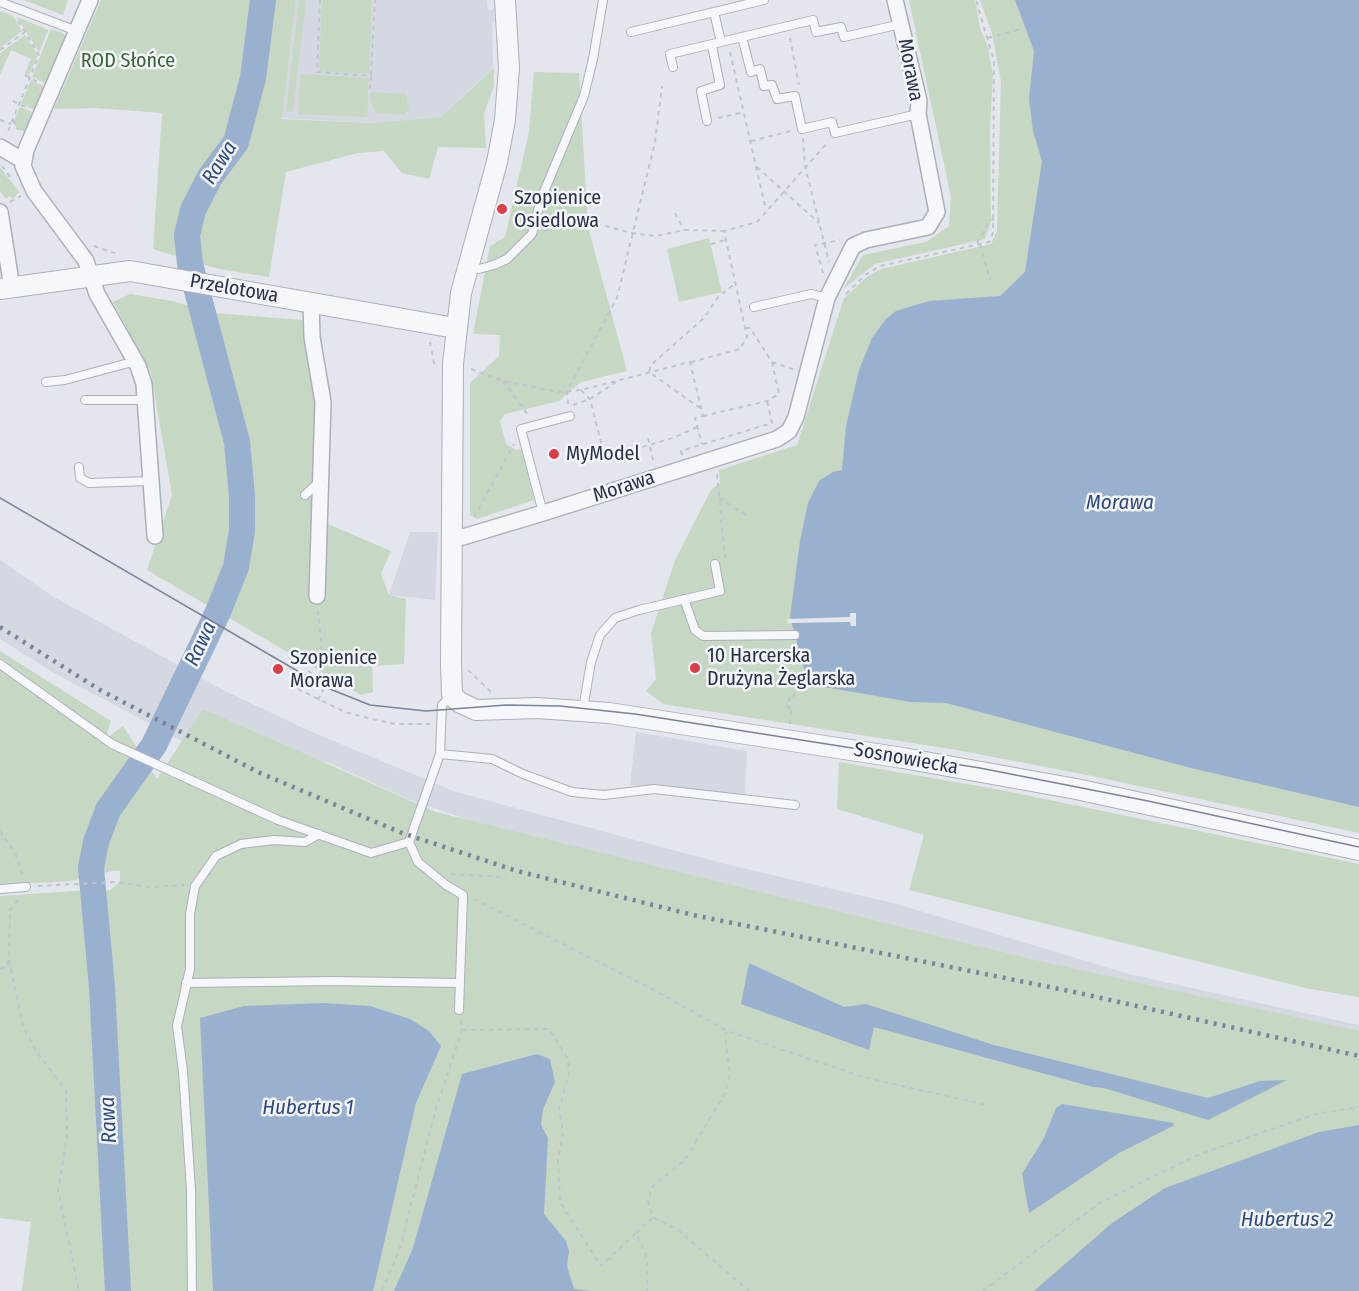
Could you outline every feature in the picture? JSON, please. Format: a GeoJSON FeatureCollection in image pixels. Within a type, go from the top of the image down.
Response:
{"type":"FeatureCollection","features":[{"type":"Feature","properties":{"kind":"street"},"geometry":{"type":"LineString","coordinates":[[90,0],[22,160],[27,181],[86,261],[97,294],[136,361],[144,384],[155,536]]}},
{"type":"Feature","properties":{"kind":"street"},"geometry":{"type":"LineString","coordinates":[[452,694],[452,382],[455,328],[468,267],[497,162],[505,120],[508,68],[505,0]]}},
{"type":"Feature","properties":{"kind":"street","name":"Morawa"},"geometry":{"type":"LineString","coordinates":[[452,538],[463,537],[711,465],[777,439],[789,431],[808,374],[827,298],[853,246],[866,240],[928,227],[937,212],[918,114],[919,101],[895,0]]}},
{"type":"Feature","properties":{"kind":"street"},"geometry":{"type":"LineString","coordinates":[[1,147],[22,160]]}},
{"type":"Feature","properties":{"kind":"street","name":"Przelotowa"},"geometry":{"type":"LineString","coordinates":[[2,206],[6,289],[130,271],[455,328]]}},
{"type":"Feature","properties":{"kind":"street"},"geometry":{"type":"LineString","coordinates":[[311,303],[312,337],[323,402],[317,596]]}},
{"type":"Feature","properties":{"kind":"street","name":"Sosnowiecka"},"geometry":{"type":"LineString","coordinates":[[452,694],[462,705],[476,710],[583,711],[788,740],[979,771],[1359,850]]}},
{"type":"Feature","properties":{"kind":"lane"},"geometry":{"type":"LineString","coordinates":[[468,267],[479,269],[507,259],[532,234],[544,191],[584,96],[603,0]]}},
{"type":"Feature","properties":{"kind":"lane"},"geometry":{"type":"LineString","coordinates":[[631,33],[764,0]]}},
{"type":"Feature","properties":{"kind":"lane"},"geometry":{"type":"LineString","coordinates":[[0,2],[78,32]]}},
{"type":"Feature","properties":{"kind":"lane"},"geometry":{"type":"LineString","coordinates":[[714,12],[724,41]]}},
{"type":"Feature","properties":{"kind":"lane"},"geometry":{"type":"LineString","coordinates":[[673,67],[670,54],[712,46],[724,41],[813,20],[816,32],[841,27],[844,37],[900,24]]}},
{"type":"Feature","properties":{"kind":"lane"},"geometry":{"type":"LineString","coordinates":[[742,38],[751,72],[760,69],[764,86],[772,85],[777,99],[795,96],[802,129],[832,122],[835,133],[918,114]]}},
{"type":"Feature","properties":{"kind":"lane"},"geometry":{"type":"LineString","coordinates":[[706,121],[701,91],[720,85],[712,46]]}},
{"type":"Feature","properties":{"kind":"lane"},"geometry":{"type":"LineString","coordinates":[[754,307],[811,294],[827,298]]}},
{"type":"Feature","properties":{"kind":"lane"},"geometry":{"type":"LineString","coordinates":[[46,382],[65,381],[136,361]]}},
{"type":"Feature","properties":{"kind":"lane"},"geometry":{"type":"LineString","coordinates":[[85,400],[145,400]]}},
{"type":"Feature","properties":{"kind":"lane"},"geometry":{"type":"LineString","coordinates":[[543,513],[521,429],[570,416]]}},
{"type":"Feature","properties":{"kind":"lane"},"geometry":{"type":"LineString","coordinates":[[79,467],[80,478],[89,483],[151,481]]}},
{"type":"Feature","properties":{"kind":"lane"},"geometry":{"type":"LineString","coordinates":[[305,495],[322,479]]}},
{"type":"Feature","properties":{"kind":"lane"},"geometry":{"type":"LineString","coordinates":[[583,711],[591,662],[600,635],[615,618],[720,591],[715,564]]}},
{"type":"Feature","properties":{"kind":"lane"},"geometry":{"type":"LineString","coordinates":[[684,599],[695,630],[703,636],[795,635]]}},
{"type":"Feature","properties":{"kind":"lane"},"geometry":{"type":"LineString","coordinates":[[0,664],[122,749],[278,820],[370,853],[409,842]]}},
{"type":"Feature","properties":{"kind":"lane"},"geometry":{"type":"LineString","coordinates":[[452,694],[442,705],[441,754],[409,842],[418,862],[434,876],[463,895],[459,1010]]}},
{"type":"Feature","properties":{"kind":"lane"},"geometry":{"type":"LineString","coordinates":[[441,754],[492,759],[523,774],[572,792],[613,794],[654,789],[795,805]]}},
{"type":"Feature","properties":{"kind":"lane"},"geometry":{"type":"LineString","coordinates":[[192,1291],[190,1179],[177,1026],[190,969],[190,914],[195,886],[216,856],[242,844],[274,840],[305,842],[319,834]]}},
{"type":"Feature","properties":{"kind":"lane"},"geometry":{"type":"LineString","coordinates":[[0,889],[26,887]]}},
{"type":"Feature","properties":{"kind":"lane"},"geometry":{"type":"LineString","coordinates":[[186,983],[333,981],[459,983]]}},
{"type":"Feature","properties":{"kind":"path"},"geometry":{"type":"LineString","coordinates":[[320,0],[317,72],[371,76]]}},
{"type":"Feature","properties":{"kind":"path"},"geometry":{"type":"LineString","coordinates":[[370,89],[375,0]]}},
{"type":"Feature","properties":{"kind":"path"},"geometry":{"type":"LineString","coordinates":[[917,258],[989,242],[993,233],[995,78],[988,38],[976,0]]}},
{"type":"Feature","properties":{"kind":"path"},"geometry":{"type":"LineString","coordinates":[[1,147],[39,55],[14,15]]}},
{"type":"Feature","properties":{"kind":"path"},"geometry":{"type":"LineString","coordinates":[[988,38],[1021,29]]}},
{"type":"Feature","properties":{"kind":"path"},"geometry":{"type":"LineString","coordinates":[[0,50],[25,32]]}},
{"type":"Feature","properties":{"kind":"path"},"geometry":{"type":"LineString","coordinates":[[789,34],[800,88]]}},
{"type":"Feature","properties":{"kind":"path"},"geometry":{"type":"LineString","coordinates":[[724,41],[744,112],[766,210]]}},
{"type":"Feature","properties":{"kind":"path"},"geometry":{"type":"LineString","coordinates":[[570,416],[567,391],[617,298],[655,142],[662,86]]}},
{"type":"Feature","properties":{"kind":"path"},"geometry":{"type":"LineString","coordinates":[[706,121],[744,112]]}},
{"type":"Feature","properties":{"kind":"path"},"geometry":{"type":"LineString","coordinates":[[0,120],[11,124]]}},
{"type":"Feature","properties":{"kind":"path"},"geometry":{"type":"LineString","coordinates":[[751,141],[802,129],[805,166],[829,262]]}},
{"type":"Feature","properties":{"kind":"path"},"geometry":{"type":"LineString","coordinates":[[532,234],[588,220],[631,233],[656,236],[684,230],[723,231],[757,222],[835,133]]}},
{"type":"Feature","properties":{"kind":"path"},"geometry":{"type":"LineString","coordinates":[[757,167],[819,223]]}},
{"type":"Feature","properties":{"kind":"path"},"geometry":{"type":"LineString","coordinates":[[2,206],[23,194]]}},
{"type":"Feature","properties":{"kind":"path"},"geometry":{"type":"LineString","coordinates":[[675,213],[684,230]]}},
{"type":"Feature","properties":{"kind":"path"},"geometry":{"type":"LineString","coordinates":[[990,280],[979,244],[989,222],[994,219]]}},
{"type":"Feature","properties":{"kind":"path"},"geometry":{"type":"LineString","coordinates":[[463,366],[504,381],[559,392],[581,390],[740,349],[747,337],[723,231]]}},
{"type":"Feature","properties":{"kind":"path"},"geometry":{"type":"LineString","coordinates":[[824,278],[815,245],[842,239]]}},
{"type":"Feature","properties":{"kind":"path"},"geometry":{"type":"LineString","coordinates":[[711,244],[725,240]]}},
{"type":"Feature","properties":{"kind":"path"},"geometry":{"type":"LineString","coordinates":[[90,245],[127,258]]}},
{"type":"Feature","properties":{"kind":"path"},"geometry":{"type":"LineString","coordinates":[[649,372],[651,364],[704,318],[718,297],[736,283]]}},
{"type":"Feature","properties":{"kind":"path"},"geometry":{"type":"LineString","coordinates":[[726,562],[719,498],[711,465],[695,418],[767,401],[780,394],[772,362],[750,328],[745,328]]}},
{"type":"Feature","properties":{"kind":"path"},"geometry":{"type":"LineString","coordinates":[[690,362],[703,416]]}},
{"type":"Feature","properties":{"kind":"path"},"geometry":{"type":"LineString","coordinates":[[772,362],[808,374]]}},
{"type":"Feature","properties":{"kind":"path"},"geometry":{"type":"LineString","coordinates":[[649,372],[701,409]]}},
{"type":"Feature","properties":{"kind":"path"},"geometry":{"type":"LineString","coordinates":[[504,381],[535,426]]}},
{"type":"Feature","properties":{"kind":"path"},"geometry":{"type":"LineString","coordinates":[[575,404],[590,399],[618,381]]}},
{"type":"Feature","properties":{"kind":"path"},"geometry":{"type":"LineString","coordinates":[[581,390],[590,399],[603,450],[611,456],[698,427]]}},
{"type":"Feature","properties":{"kind":"path"},"geometry":{"type":"LineString","coordinates":[[648,438],[655,467]]}},
{"type":"Feature","properties":{"kind":"path"},"geometry":{"type":"LineString","coordinates":[[469,525],[514,444],[524,440]]}},
{"type":"Feature","properties":{"kind":"path"},"geometry":{"type":"LineString","coordinates":[[719,498],[749,517]]}},
{"type":"Feature","properties":{"kind":"path"},"geometry":{"type":"LineString","coordinates":[[317,596],[324,672],[327,682],[318,700]]}},
{"type":"Feature","properties":{"kind":"path"},"geometry":{"type":"LineString","coordinates":[[462,663],[496,697],[490,698]]}},
{"type":"Feature","properties":{"kind":"path"},"geometry":{"type":"LineString","coordinates":[[308,671],[327,682]]}},
{"type":"Feature","properties":{"kind":"path"},"geometry":{"type":"LineString","coordinates":[[789,727],[792,708],[788,708],[789,695],[794,696],[796,679]]}},
{"type":"Feature","properties":{"kind":"path"},"geometry":{"type":"LineString","coordinates":[[298,689],[345,712],[395,724],[430,726],[431,717]]}},
{"type":"Feature","properties":{"kind":"path"},"geometry":{"type":"LineString","coordinates":[[0,831],[15,853],[26,887]]}},
{"type":"Feature","properties":{"kind":"path"},"geometry":{"type":"LineString","coordinates":[[434,876],[448,873],[506,877]]}},
{"type":"Feature","properties":{"kind":"path"},"geometry":{"type":"LineString","coordinates":[[26,887],[115,882],[148,887],[195,886]]}},
{"type":"Feature","properties":{"kind":"path"},"geometry":{"type":"LineString","coordinates":[[26,887],[10,910],[9,960],[23,1026],[36,1051],[66,1091],[67,1138],[57,1190],[79,1291]]}},
{"type":"Feature","properties":{"kind":"path"},"geometry":{"type":"LineString","coordinates":[[463,895],[654,990],[727,1031],[863,1077],[986,1105]]}},
{"type":"Feature","properties":{"kind":"path"},"geometry":{"type":"LineString","coordinates":[[0,969],[6,966],[9,960]]}},
{"type":"Feature","properties":{"kind":"path"},"geometry":{"type":"LineString","coordinates":[[382,1291],[399,1251],[437,1106],[462,1030],[459,1010]]}},
{"type":"Feature","properties":{"kind":"path"},"geometry":{"type":"LineString","coordinates":[[462,1030],[549,1029],[568,1059],[569,1074],[559,1109],[563,1134],[558,1160],[560,1202],[601,1266],[653,1217]]}},
{"type":"Feature","properties":{"kind":"path"},"geometry":{"type":"LineString","coordinates":[[727,1031],[725,1036],[730,1074],[725,1093],[685,1160],[652,1187],[648,1201],[653,1217],[677,1229],[748,1291]]}},
{"type":"Feature","properties":{"kind":"path"},"geometry":{"type":"LineString","coordinates":[[983,1291],[1101,1202],[1200,1154],[1317,1114],[1359,1107]]}},
{"type":"Feature","properties":{"kind":"path"},"geometry":{"type":"LineString","coordinates":[[636,1233],[647,1258],[646,1291]]}},
{"type":"Feature","properties":{"kind":"shaded area"},"geometry":{"type":"Polygon","coordinates":[[[296,0],[487,0],[488,10],[494,10],[495,21],[492,22],[493,68],[441,117],[371,123],[282,118],[296,0]]]}},
{"type":"Feature","properties":{"kind":"shaded area"},"geometry":{"type":"Polygon","coordinates":[[[410,532],[438,532],[435,600],[389,595],[410,532]]]}},
{"type":"Feature","properties":{"kind":"shaded area"},"geometry":{"type":"Polygon","coordinates":[[[0,560],[52,596],[229,693],[312,732],[456,792],[725,864],[897,904],[1129,974],[1359,1025],[1359,1052],[524,839],[408,799],[327,762],[258,781],[54,673],[0,639],[0,560]]]}},
{"type":"Feature","properties":{"kind":"shaded area"},"geometry":{"type":"Polygon","coordinates":[[[636,732],[747,751],[745,794],[630,785],[636,732]]]}},
{"type":"Feature","properties":{"kind":"green space"},"geometry":{"type":"Polygon","coordinates":[[[24,0],[68,0],[63,15],[24,0]]]}},
{"type":"Feature","properties":{"kind":"green space","name":"ROD Słońce"},"geometry":{"type":"Polygon","coordinates":[[[101,0],[296,0],[282,119],[371,123],[441,117],[494,68],[494,86],[484,114],[486,148],[438,147],[429,179],[402,173],[384,151],[358,153],[286,172],[269,277],[219,269],[153,249],[162,113],[96,108],[54,109],[101,0]]]}},
{"type":"Feature","properties":{"kind":"green space"},"geometry":{"type":"Polygon","coordinates":[[[299,0],[306,0],[293,112],[286,111],[299,0]]]}},
{"type":"Feature","properties":{"kind":"green space"},"geometry":{"type":"Polygon","coordinates":[[[322,0],[372,0],[369,74],[319,71],[322,0]]]}},
{"type":"Feature","properties":{"kind":"green space"},"geometry":{"type":"Polygon","coordinates":[[[909,0],[975,0],[993,75],[990,128],[991,221],[985,239],[875,264],[844,288],[863,255],[926,242],[949,226],[951,197],[909,0]]]}},
{"type":"Feature","properties":{"kind":"green space","name":"Morawa"},"geometry":{"type":"Polygon","coordinates":[[[980,0],[1359,0],[1359,833],[1092,776],[957,750],[663,704],[646,691],[656,679],[651,633],[675,560],[711,490],[720,483],[719,470],[797,445],[844,298],[867,277],[881,269],[991,244],[997,231],[1001,82],[992,33],[980,0]]]}},
{"type":"Feature","properties":{"kind":"green space"},"geometry":{"type":"Polygon","coordinates":[[[0,11],[13,16],[22,31],[0,48],[0,11]]]}},
{"type":"Feature","properties":{"kind":"green space"},"geometry":{"type":"Polygon","coordinates":[[[17,17],[48,30],[39,53],[39,52],[17,17]]]}},
{"type":"Feature","properties":{"kind":"green space"},"geometry":{"type":"Polygon","coordinates":[[[51,29],[63,33],[67,39],[47,84],[32,77],[51,29]]]}},
{"type":"Feature","properties":{"kind":"green space"},"geometry":{"type":"Polygon","coordinates":[[[25,35],[38,55],[29,75],[25,73],[31,59],[11,50],[0,75],[0,53],[25,35]]]}},
{"type":"Feature","properties":{"kind":"green space"},"geometry":{"type":"Polygon","coordinates":[[[534,72],[579,73],[588,227],[627,371],[581,382],[559,401],[505,414],[500,421],[506,444],[516,450],[522,449],[534,500],[477,519],[470,515],[470,383],[499,356],[500,335],[473,334],[490,246],[505,237],[529,132],[534,72]]]}},
{"type":"Feature","properties":{"kind":"green space"},"geometry":{"type":"Polygon","coordinates":[[[300,74],[369,78],[367,117],[298,114],[300,74]]]}},
{"type":"Feature","properties":{"kind":"green space"},"geometry":{"type":"Polygon","coordinates":[[[31,80],[45,87],[35,110],[21,104],[31,80]]]}},
{"type":"Feature","properties":{"kind":"green space"},"geometry":{"type":"Polygon","coordinates":[[[371,92],[406,94],[409,112],[405,112],[405,115],[376,113],[370,99],[371,92]]]}},
{"type":"Feature","properties":{"kind":"green space"},"geometry":{"type":"Polygon","coordinates":[[[20,107],[34,113],[25,132],[16,128],[14,121],[20,107]]]}},
{"type":"Feature","properties":{"kind":"green space"},"geometry":{"type":"Polygon","coordinates":[[[0,167],[19,192],[13,199],[9,196],[6,199],[0,191],[0,167]]]}},
{"type":"Feature","properties":{"kind":"green space"},"geometry":{"type":"Polygon","coordinates":[[[709,238],[722,292],[679,302],[667,249],[709,238]]]}},
{"type":"Feature","properties":{"kind":"green space"},"geometry":{"type":"Polygon","coordinates":[[[130,294],[172,301],[215,313],[302,320],[316,411],[321,521],[391,551],[381,574],[389,595],[406,599],[404,664],[372,666],[373,692],[361,695],[147,570],[172,495],[151,373],[113,302],[130,294]]]}},
{"type":"Feature","properties":{"kind":"green space"},"geometry":{"type":"Polygon","coordinates":[[[0,651],[111,721],[105,739],[123,726],[157,779],[203,709],[436,812],[1039,961],[1359,1031],[1359,1291],[124,1291],[118,1144],[100,890],[110,890],[120,882],[120,871],[71,881],[0,885],[0,651]]]}},
{"type":"Feature","properties":{"kind":"green space"},"geometry":{"type":"Polygon","coordinates":[[[839,762],[996,789],[1359,864],[1359,997],[1310,989],[909,890],[924,835],[837,809],[839,762]]]}},
{"type":"Feature","properties":{"kind":"green space"},"geometry":{"type":"Polygon","coordinates":[[[88,890],[103,1070],[112,1291],[22,1291],[31,1222],[0,1218],[0,896],[88,890]]]}},
{"type":"Feature","properties":{"kind":"water","name":"Morawa"},"geometry":{"type":"Polygon","coordinates":[[[1015,0],[1359,0],[1359,807],[1191,768],[946,703],[911,702],[824,687],[804,669],[790,617],[800,541],[808,503],[819,481],[833,472],[842,470],[846,426],[859,370],[872,338],[886,319],[896,311],[929,301],[1000,296],[1025,272],[1042,161],[1033,131],[1029,99],[1034,51],[1015,0]]]}},
{"type":"Feature","properties":{"kind":"water"},"geometry":{"type":"Polygon","coordinates":[[[749,963],[844,1007],[866,1004],[994,1045],[1208,1098],[1260,1081],[1287,1080],[1208,1120],[1104,1088],[1093,1087],[874,1027],[869,1050],[741,1004],[749,963]]]}},
{"type":"Feature","properties":{"kind":"water","name":"Hubertus 1"},"geometry":{"type":"Polygon","coordinates":[[[323,1003],[370,1006],[410,1019],[429,1031],[441,1046],[416,1103],[373,1291],[213,1291],[200,1018],[244,1006],[323,1003]]]}},
{"type":"Feature","properties":{"kind":"water"},"geometry":{"type":"Polygon","coordinates":[[[537,1054],[550,1059],[555,1082],[543,1109],[541,1125],[548,1138],[544,1214],[566,1241],[569,1251],[567,1266],[574,1289],[589,1291],[394,1291],[413,1248],[462,1074],[537,1054]]]}},
{"type":"Feature","properties":{"kind":"water"},"geometry":{"type":"Polygon","coordinates":[[[1062,1104],[1174,1123],[1173,1126],[1119,1153],[1029,1213],[1022,1174],[1044,1138],[1056,1108],[1062,1104]]]}},
{"type":"Feature","properties":{"kind":"water","name":"Hubertus 2"},"geometry":{"type":"Polygon","coordinates":[[[1359,1125],[1359,1291],[1034,1291],[1112,1223],[1165,1188],[1319,1132],[1359,1125]]]}},
{"type":"Feature","properties":{"kind":"pier"},"geometry":{"type":"Polygon","coordinates":[[[850,613],[856,613],[856,626],[851,626],[850,622],[788,623],[787,619],[850,617],[850,613]]]}},
{"type":"Feature","properties":{"kind":"waterway","name":"Rawa"},"geometry":{"type":"LineString","coordinates":[[118,1291],[102,987],[91,868],[96,842],[108,810],[154,745],[218,612],[236,567],[242,531],[242,496],[237,442],[190,264],[187,235],[193,210],[210,177],[236,142],[253,78],[263,0]]}},
{"type":"Feature","properties":{"kind":"tram line"},"geometry":{"type":"LineString","coordinates":[[0,498],[325,687],[370,705],[426,711],[506,705],[560,706],[635,714],[980,768],[1148,801],[1359,847]]}},
{"type":"Feature","properties":{"kind":"railway"},"geometry":{"type":"LineString","coordinates":[[0,627],[100,690],[260,773],[402,833],[517,871],[693,915],[1079,993],[1359,1056]]}},
{"type":"Feature","properties":{"kind":"place","name":"Szopienice Osiedlowa"},"geometry":{"type":"Point","coordinates":[502,209]}},
{"type":"Feature","properties":{"kind":"place","name":"MyModel"},"geometry":{"type":"Point","coordinates":[554,454]}},
{"type":"Feature","properties":{"kind":"place","name":"10 Harcerska Drużyna Żeglarska"},"geometry":{"type":"Point","coordinates":[695,668]}},
{"type":"Feature","properties":{"kind":"place","name":"Szopienice Morawa"},"geometry":{"type":"Point","coordinates":[278,669]}}]}
